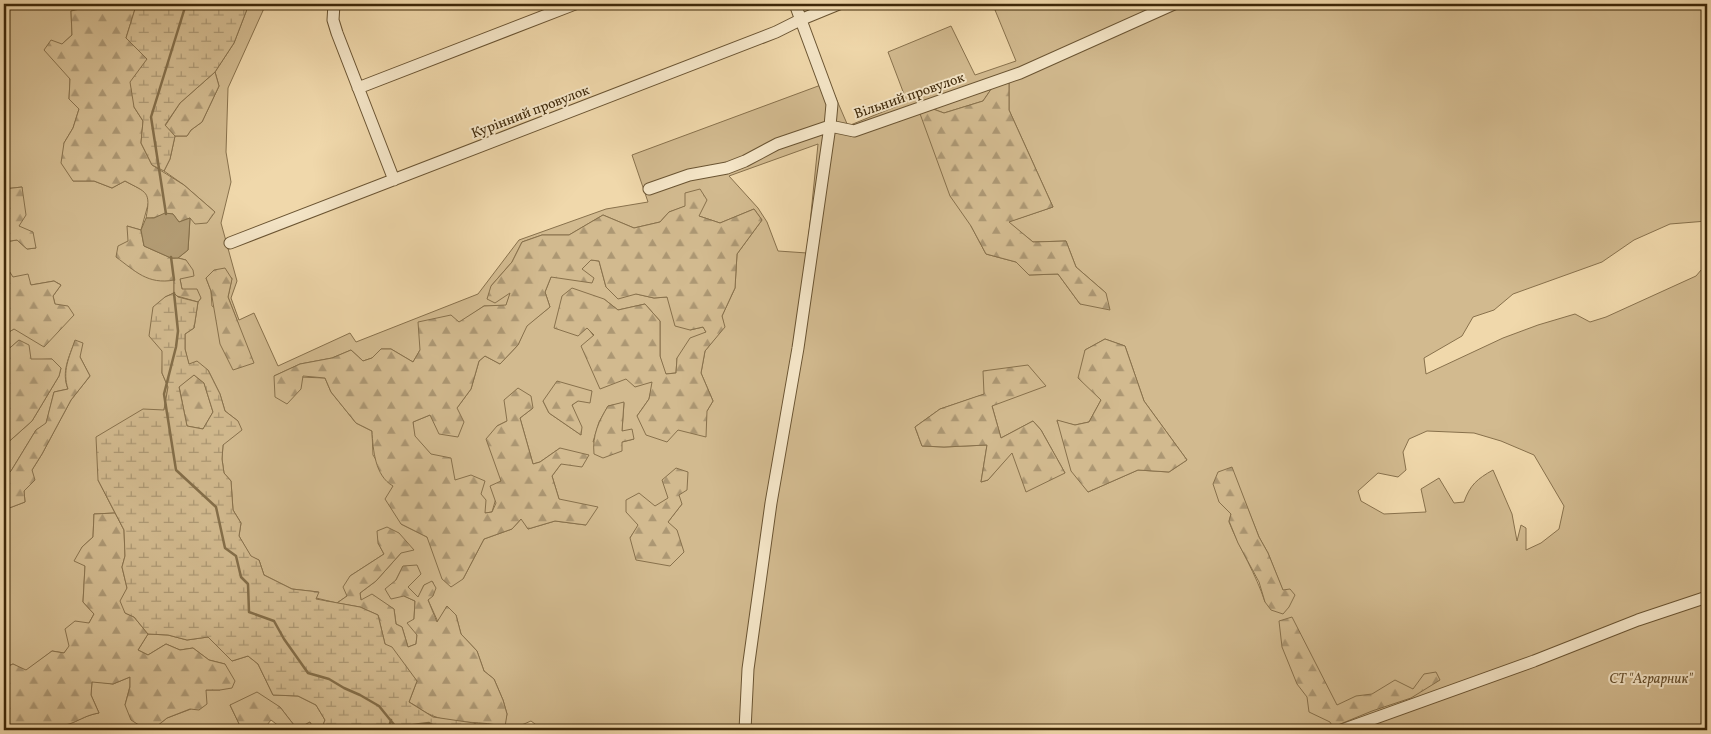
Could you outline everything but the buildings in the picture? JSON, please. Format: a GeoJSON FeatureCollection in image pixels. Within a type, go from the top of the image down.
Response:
{"type":"FeatureCollection","features":[{"type":"Feature","properties":{"kind":"street"},"geometry":{"type":"LineString","coordinates":[[334,4],[333,20],[337,33],[394,180]]}},
{"type":"Feature","properties":{"kind":"street"},"geometry":{"type":"LineString","coordinates":[[358,88],[575,4]]}},
{"type":"Feature","properties":{"kind":"street"},"geometry":{"type":"LineString","coordinates":[[745,730],[748,669],[771,503],[798,348],[832,104],[795,4]]}},
{"type":"Feature","properties":{"kind":"street","name":"Курінний провулок"},"geometry":{"type":"LineString","coordinates":[[230,243],[776,32],[839,4]]}},
{"type":"Feature","properties":{"kind":"street","name":"Вільний провулок"},"geometry":{"type":"LineString","coordinates":[[649,189],[689,175],[727,168],[777,144],[830,126],[854,131],[1020,73],[1174,4]]}},
{"type":"Feature","properties":{"kind":"street"},"geometry":{"type":"LineString","coordinates":[[1342,730],[1534,661],[1638,620],[1707,597]]}},
{"type":"Feature","properties":{"kind":"green space"},"geometry":{"type":"Polygon","coordinates":[[[51,4],[83,4],[84,8],[71,11],[72,35],[62,44],[70,80],[69,99],[79,109],[73,128],[64,143],[73,181],[94,181],[112,188],[125,181],[146,192],[149,201],[141,230],[127,226],[174,280],[174,293],[165,297],[162,373],[168,387],[164,410],[98,480],[115,513],[94,514],[93,537],[82,547],[85,566],[83,602],[94,614],[89,623],[64,653],[52,651],[26,671],[13,664],[4,668],[4,510],[25,502],[24,491],[32,470],[71,400],[90,376],[80,357],[75,341],[68,359],[65,377],[68,389],[54,392],[46,424],[36,430],[11,471],[4,478],[4,446],[32,421],[59,376],[61,368],[52,359],[30,360],[19,340],[4,353],[4,335],[55,304],[53,296],[61,285],[54,281],[31,285],[13,278],[6,267],[4,268],[4,242],[17,240],[27,249],[36,248],[19,226],[22,187],[4,189],[4,5],[18,9],[51,4]]]}},
{"type":"Feature","properties":{"kind":"green space"},"geometry":{"type":"Polygon","coordinates":[[[83,4],[134,4],[135,9],[126,38],[147,59],[134,107],[143,121],[141,143],[152,165],[184,185],[215,212],[207,223],[195,224],[190,218],[179,222],[173,214],[146,218],[148,203],[146,194],[143,191],[125,181],[112,188],[94,181],[73,181],[61,163],[64,143],[73,128],[79,109],[69,99],[70,79],[44,50],[51,40],[62,44],[72,35],[71,11],[84,8],[83,4]]]}},
{"type":"Feature","properties":{"kind":"green space"},"geometry":{"type":"Polygon","coordinates":[[[134,4],[249,4],[234,43],[215,72],[180,103],[165,125],[175,136],[170,159],[164,171],[152,165],[141,143],[143,121],[134,107],[130,82],[147,59],[126,38],[135,9],[134,4]]]}},
{"type":"Feature","properties":{"kind":"green space","name":"СТ \"Аграрник\""},"geometry":{"type":"Polygon","coordinates":[[[249,4],[266,4],[228,88],[226,152],[231,182],[221,223],[237,281],[231,298],[239,320],[254,313],[278,366],[350,333],[356,342],[478,294],[519,240],[606,209],[648,202],[632,155],[829,82],[848,126],[907,102],[888,52],[951,26],[975,75],[1016,61],[995,10],[1011,4],[1707,4],[1707,221],[1670,224],[1634,240],[1602,262],[1513,294],[1494,310],[1473,317],[1462,336],[1424,358],[1426,374],[1503,338],[1538,325],[1575,314],[1590,322],[1606,317],[1696,276],[1707,263],[1707,730],[543,730],[531,721],[517,727],[516,730],[485,730],[474,723],[493,723],[504,727],[507,714],[503,700],[494,679],[484,671],[477,651],[461,634],[456,615],[447,606],[438,622],[428,600],[433,582],[424,585],[418,598],[408,587],[403,566],[396,580],[404,596],[415,601],[416,644],[408,647],[402,627],[396,624],[394,609],[385,604],[361,600],[360,593],[376,581],[401,553],[378,543],[384,554],[350,576],[347,596],[337,603],[316,598],[318,592],[292,589],[264,575],[259,560],[251,557],[239,536],[241,523],[233,510],[231,481],[224,473],[222,459],[223,445],[238,421],[225,411],[220,394],[208,370],[189,365],[185,349],[185,334],[194,328],[198,302],[201,298],[182,289],[180,279],[186,260],[178,258],[188,250],[190,218],[215,212],[184,185],[164,171],[170,159],[175,136],[187,136],[191,130],[202,122],[219,86],[215,72],[234,43],[249,4]],[[996,82],[983,101],[944,113],[933,109],[971,226],[986,254],[1016,262],[1029,275],[1058,274],[1080,304],[1106,293],[1076,267],[1066,241],[1033,242],[1008,222],[1053,207],[1009,110],[1009,82],[996,82]],[[818,144],[729,176],[758,208],[767,222],[778,251],[807,253],[818,144]],[[686,206],[669,212],[660,222],[634,228],[603,215],[569,235],[542,235],[522,242],[512,262],[491,286],[511,292],[506,306],[484,306],[420,350],[413,362],[391,349],[381,349],[372,358],[363,361],[351,350],[332,358],[300,364],[274,376],[325,378],[331,392],[356,423],[372,431],[373,455],[393,486],[401,524],[427,537],[463,579],[484,539],[512,529],[522,518],[528,529],[555,521],[586,525],[559,499],[552,476],[561,464],[560,448],[540,462],[533,464],[520,418],[533,408],[497,426],[501,481],[492,512],[485,513],[414,436],[413,422],[430,415],[457,408],[471,389],[479,361],[485,356],[500,364],[518,345],[526,326],[550,307],[545,292],[551,277],[582,269],[591,260],[599,261],[606,287],[654,298],[667,297],[690,330],[703,327],[706,332],[677,358],[676,373],[665,374],[660,357],[660,321],[645,304],[618,310],[604,299],[587,327],[626,379],[653,382],[649,399],[637,416],[677,430],[707,411],[713,401],[701,373],[705,351],[724,327],[722,316],[735,288],[737,254],[762,220],[754,209],[720,223],[699,216],[686,206]],[[206,278],[211,291],[212,306],[238,323],[228,297],[232,278],[206,278]],[[1105,339],[1085,350],[1101,400],[1089,422],[1075,425],[1057,421],[1088,492],[1138,470],[1169,472],[1187,460],[1144,401],[1125,346],[1105,339]],[[592,391],[543,401],[549,413],[581,435],[572,405],[592,391]],[[985,394],[940,409],[915,427],[922,446],[987,445],[981,482],[988,480],[1012,452],[1065,473],[1041,430],[1033,421],[1001,438],[992,406],[985,394]],[[624,403],[608,406],[599,422],[593,442],[622,442],[634,439],[622,431],[624,403]],[[1427,431],[1409,439],[1403,452],[1406,470],[1398,477],[1378,473],[1358,491],[1361,501],[1384,514],[1426,512],[1421,489],[1439,478],[1454,503],[1464,502],[1475,483],[1493,470],[1512,514],[1517,541],[1521,525],[1526,528],[1526,550],[1541,543],[1559,529],[1564,506],[1534,455],[1501,441],[1474,433],[1427,431]],[[1231,467],[1231,514],[1229,522],[1265,602],[1283,591],[1231,467]],[[669,498],[642,521],[630,538],[668,522],[682,504],[669,498]]]}},
{"type":"Feature","properties":{"kind":"green space"},"geometry":{"type":"Polygon","coordinates":[[[215,72],[219,86],[202,122],[191,130],[187,136],[175,136],[165,126],[180,103],[215,72]]]}},
{"type":"Feature","properties":{"kind":"green space"},"geometry":{"type":"Polygon","coordinates":[[[996,82],[1009,82],[1009,110],[1053,207],[1009,222],[1033,242],[1066,241],[1076,267],[1106,293],[1110,310],[1080,304],[1058,274],[1029,275],[1016,262],[986,254],[971,226],[950,196],[919,111],[933,109],[944,113],[983,101],[996,82]]]}},
{"type":"Feature","properties":{"kind":"green space"},"geometry":{"type":"Polygon","coordinates":[[[22,187],[26,215],[19,226],[33,232],[36,248],[27,249],[17,240],[4,242],[4,189],[22,187]]]}},
{"type":"Feature","properties":{"kind":"green space"},"geometry":{"type":"Polygon","coordinates":[[[700,189],[707,200],[699,216],[720,223],[754,209],[762,220],[737,254],[735,288],[722,316],[725,327],[705,351],[701,373],[713,401],[707,411],[706,437],[678,430],[667,442],[646,435],[637,416],[649,399],[652,382],[635,387],[626,379],[600,389],[581,346],[594,335],[587,328],[578,336],[554,328],[562,296],[572,288],[604,299],[618,310],[645,304],[660,321],[660,356],[666,374],[676,373],[677,358],[690,338],[706,332],[703,327],[690,330],[675,326],[667,297],[654,298],[636,294],[618,299],[606,287],[599,261],[591,260],[582,269],[594,278],[592,283],[551,277],[545,292],[550,307],[527,326],[518,345],[500,364],[485,356],[479,361],[471,389],[457,408],[464,422],[458,437],[439,434],[430,415],[413,422],[415,436],[431,454],[451,458],[455,480],[471,475],[485,481],[481,494],[486,500],[485,513],[492,512],[496,503],[490,486],[501,481],[486,439],[497,426],[507,421],[504,400],[518,388],[531,396],[533,408],[520,418],[533,464],[540,462],[560,448],[589,455],[582,467],[561,464],[552,476],[559,499],[598,507],[586,525],[555,521],[528,529],[521,519],[512,529],[484,539],[463,579],[451,587],[442,579],[427,537],[401,524],[385,499],[393,486],[382,476],[376,462],[372,431],[356,423],[331,392],[325,378],[303,376],[301,389],[287,404],[275,397],[274,376],[300,364],[332,358],[351,350],[363,361],[372,358],[381,349],[391,349],[413,362],[420,350],[418,322],[451,315],[459,322],[484,306],[506,305],[510,293],[495,303],[487,299],[491,286],[512,262],[522,242],[542,235],[569,235],[603,215],[634,228],[660,222],[669,212],[685,206],[685,193],[700,189]]]}},
{"type":"Feature","properties":{"kind":"green space"},"geometry":{"type":"Polygon","coordinates":[[[127,226],[141,230],[144,246],[171,258],[186,260],[193,270],[194,276],[180,279],[182,289],[197,289],[201,298],[198,302],[177,296],[174,293],[174,280],[149,279],[116,257],[118,246],[128,241],[127,226]]]}},
{"type":"Feature","properties":{"kind":"green space"},"geometry":{"type":"Polygon","coordinates":[[[6,266],[13,277],[28,274],[31,285],[54,281],[61,285],[53,296],[55,304],[68,306],[74,315],[44,347],[14,329],[4,335],[4,268],[6,266]]]}},
{"type":"Feature","properties":{"kind":"green space"},"geometry":{"type":"Polygon","coordinates":[[[225,268],[232,279],[228,297],[254,363],[233,370],[220,344],[211,291],[206,278],[214,270],[225,268]]]}},
{"type":"Feature","properties":{"kind":"green space"},"geometry":{"type":"Polygon","coordinates":[[[174,293],[178,297],[198,302],[194,328],[185,334],[185,349],[189,364],[197,361],[208,370],[220,394],[225,411],[238,421],[242,430],[223,445],[224,473],[231,481],[233,510],[241,523],[239,536],[251,556],[259,560],[264,575],[292,589],[319,592],[316,599],[360,607],[378,615],[385,644],[392,647],[417,681],[409,702],[433,717],[474,723],[485,730],[321,730],[325,720],[316,705],[298,696],[273,695],[258,664],[248,656],[232,661],[208,637],[187,640],[168,635],[148,634],[134,617],[125,613],[120,601],[127,588],[122,567],[125,556],[124,530],[98,480],[96,437],[143,409],[164,410],[168,387],[162,373],[162,351],[149,336],[153,307],[165,297],[174,293]],[[194,375],[179,387],[187,426],[203,429],[213,412],[204,383],[194,375]]]}},
{"type":"Feature","properties":{"kind":"green space"},"geometry":{"type":"Polygon","coordinates":[[[1105,339],[1125,346],[1144,401],[1187,460],[1169,472],[1138,470],[1088,492],[1071,471],[1057,420],[1075,425],[1089,422],[1101,400],[1078,378],[1085,350],[1105,339]]]}},
{"type":"Feature","properties":{"kind":"green space"},"geometry":{"type":"Polygon","coordinates":[[[19,340],[29,345],[31,359],[52,359],[61,368],[59,376],[32,421],[4,446],[4,353],[19,340]]]}},
{"type":"Feature","properties":{"kind":"green space"},"geometry":{"type":"Polygon","coordinates":[[[75,340],[83,343],[80,357],[90,376],[71,400],[32,470],[35,480],[24,491],[25,502],[4,510],[4,478],[11,471],[36,430],[46,423],[54,392],[68,389],[66,370],[75,340]]]}},
{"type":"Feature","properties":{"kind":"green space"},"geometry":{"type":"Polygon","coordinates":[[[1028,365],[1046,386],[992,406],[1001,438],[1033,421],[1041,430],[1065,473],[1026,492],[1012,453],[988,480],[981,482],[987,445],[922,446],[915,427],[940,409],[984,394],[983,371],[1028,365]]]}},
{"type":"Feature","properties":{"kind":"green space"},"geometry":{"type":"Polygon","coordinates":[[[194,375],[204,383],[213,412],[203,429],[187,426],[179,386],[194,375]]]}},
{"type":"Feature","properties":{"kind":"green space"},"geometry":{"type":"Polygon","coordinates":[[[557,381],[592,391],[590,403],[578,401],[572,405],[582,427],[581,435],[549,413],[543,401],[557,381]]]}},
{"type":"Feature","properties":{"kind":"green space"},"geometry":{"type":"Polygon","coordinates":[[[624,402],[622,431],[632,429],[634,439],[622,442],[622,451],[603,458],[594,454],[595,434],[608,406],[624,402]]]}},
{"type":"Feature","properties":{"kind":"green space"},"geometry":{"type":"Polygon","coordinates":[[[1232,467],[1259,537],[1268,553],[1283,590],[1290,589],[1295,595],[1283,614],[1271,610],[1265,602],[1259,582],[1238,543],[1229,521],[1231,514],[1219,502],[1213,484],[1218,472],[1232,467]]]}},
{"type":"Feature","properties":{"kind":"green space"},"geometry":{"type":"Polygon","coordinates":[[[676,468],[688,472],[687,490],[679,495],[682,504],[668,522],[677,530],[684,552],[670,566],[636,560],[630,538],[638,525],[626,512],[626,500],[639,493],[655,506],[668,498],[662,480],[676,468]]]}},
{"type":"Feature","properties":{"kind":"green space"},"geometry":{"type":"Polygon","coordinates":[[[115,513],[124,530],[125,556],[122,567],[127,588],[125,613],[134,617],[148,634],[138,650],[148,655],[166,644],[180,650],[193,648],[209,660],[225,664],[235,681],[232,688],[206,690],[207,704],[199,710],[190,709],[167,718],[157,726],[142,727],[131,720],[125,705],[130,687],[130,677],[113,684],[92,682],[91,695],[99,713],[52,730],[4,730],[4,668],[13,664],[26,670],[52,651],[64,653],[69,646],[65,629],[75,621],[89,623],[94,614],[83,602],[85,566],[74,561],[82,547],[93,537],[94,514],[115,513]]]}},
{"type":"Feature","properties":{"kind":"green space"},"geometry":{"type":"Polygon","coordinates":[[[387,527],[399,533],[414,550],[401,553],[376,581],[360,593],[361,600],[372,594],[394,609],[396,624],[402,627],[408,647],[416,644],[417,635],[407,623],[414,619],[415,601],[404,596],[391,599],[385,589],[396,580],[403,566],[417,565],[421,574],[408,587],[418,597],[424,585],[432,581],[436,588],[433,596],[428,600],[437,622],[447,606],[456,615],[461,634],[477,651],[484,671],[494,679],[507,714],[505,727],[442,719],[430,715],[409,702],[417,681],[385,644],[378,615],[360,607],[337,603],[347,596],[343,587],[350,576],[384,554],[378,543],[377,531],[387,527]]]}},
{"type":"Feature","properties":{"kind":"green space"},"geometry":{"type":"Polygon","coordinates":[[[1292,617],[1337,705],[1356,696],[1372,694],[1395,680],[1413,689],[1424,674],[1436,672],[1440,680],[1411,698],[1333,727],[1330,722],[1309,712],[1307,697],[1297,684],[1282,647],[1279,621],[1292,617]]]}},
{"type":"Feature","properties":{"kind":"green space"},"geometry":{"type":"Polygon","coordinates":[[[148,634],[168,635],[187,640],[208,637],[232,661],[248,656],[258,664],[273,695],[298,696],[316,705],[325,720],[321,730],[314,730],[310,722],[297,729],[280,707],[230,705],[242,730],[52,730],[99,713],[91,695],[92,681],[113,684],[130,677],[130,686],[125,705],[157,726],[167,718],[191,709],[206,690],[220,690],[225,664],[209,660],[193,648],[180,650],[166,644],[148,655],[138,650],[148,634]]]}},
{"type":"Feature","properties":{"kind":"green space"},"geometry":{"type":"Polygon","coordinates":[[[257,692],[280,707],[297,729],[310,722],[314,730],[284,730],[271,720],[263,730],[242,730],[230,705],[257,692]]]}},
{"type":"Feature","properties":{"kind":"shaded area"},"geometry":{"type":"Polygon","coordinates":[[[165,213],[173,214],[179,222],[190,218],[188,250],[178,258],[171,258],[144,246],[141,230],[146,218],[154,218],[165,213]]]}},
{"type":"Feature","properties":{"kind":"waterway"},"geometry":{"type":"LineString","coordinates":[[166,214],[151,117],[186,4]]}},
{"type":"Feature","properties":{"kind":"waterway"},"geometry":{"type":"LineString","coordinates":[[171,257],[174,280]]}},
{"type":"Feature","properties":{"kind":"waterway"},"geometry":{"type":"LineString","coordinates":[[174,293],[178,331],[176,347],[164,394],[176,470],[216,507],[225,548],[236,556],[241,577],[248,584],[249,612],[274,621],[308,673],[329,679],[379,706],[396,727],[429,723],[441,730]]}},
{"type":"Feature","properties":{"kind":"waterway"},"geometry":{"type":"LineString","coordinates":[[388,730],[391,720]]}}]}
